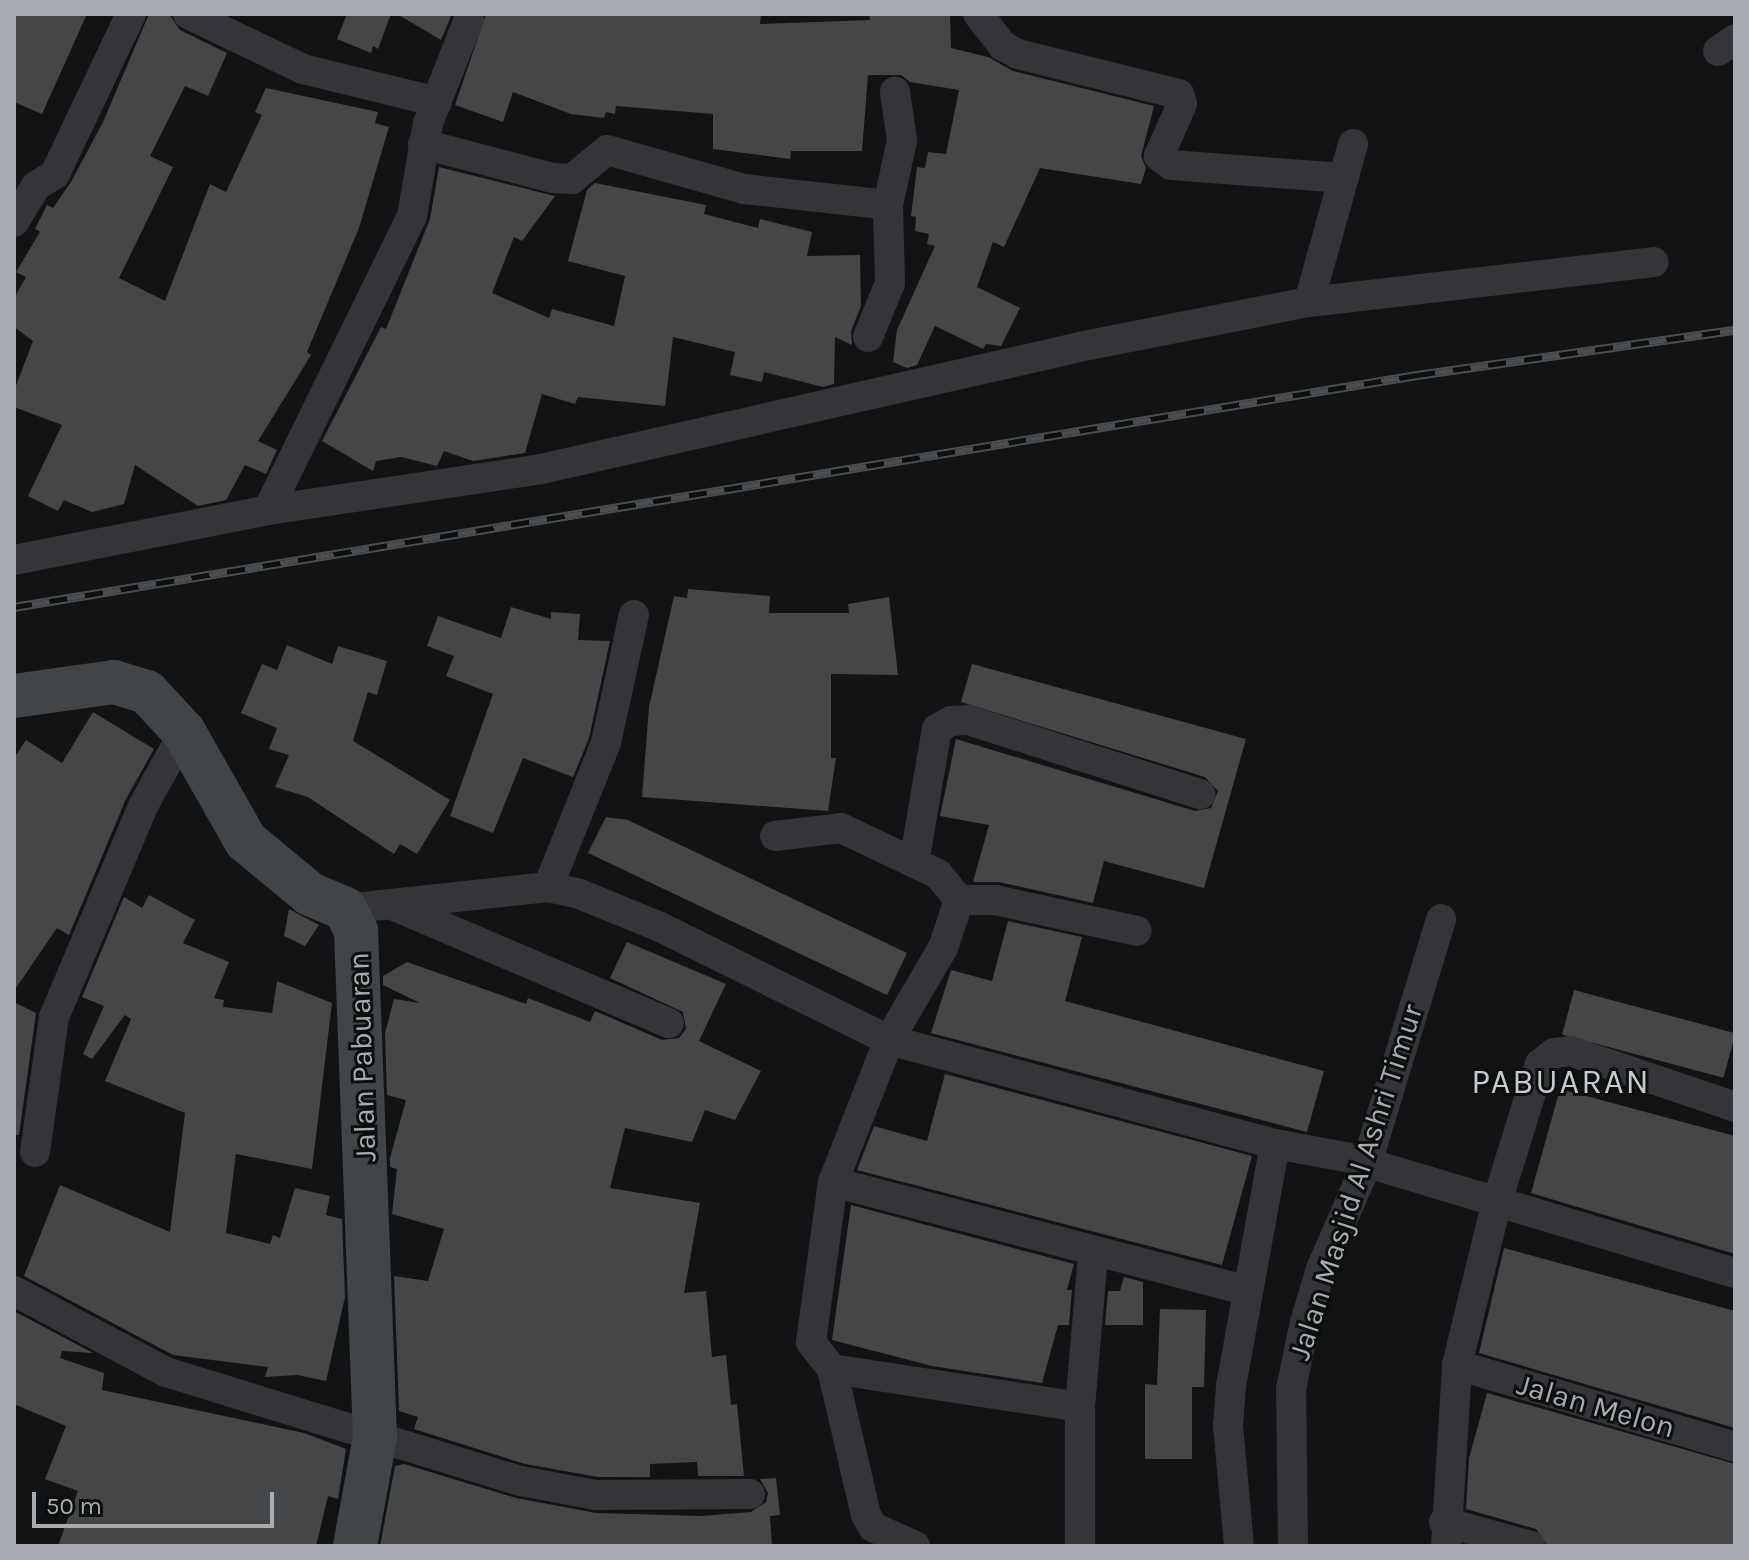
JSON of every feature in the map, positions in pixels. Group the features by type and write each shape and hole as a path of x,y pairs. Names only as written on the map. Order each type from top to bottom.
{"street":[{"path":"14,222 36,186 55,174 131,14"},
{"path":"188,14 303,69 437,102"},
{"path":"978,14 1003,46 1018,54 1179,94 1182,104 1159,156 1171,165 1344,178"},
{"path":"268,510 412,216 422,176 423,144 469,19"},
{"path":"868,337 890,283 888,205 902,140 895,92"},
{"path":"423,144 562,178 584,171 607,150 744,189 888,205"},
{"path":"1309,302 1353,144"},
{"path":"14,560 268,510 541,469 1089,345 1309,302 1654,262"},
{"path":"548,887 606,743 634,615"},
{"name":"Jalan Pabuaran","path":"14,696 114,682 147,692 184,732 246,841 310,894 345,909 356,931 375,1437 355,1546"},
{"path":"914,863 937,729 951,721 968,720 1200,794"},
{"path":"35,1152 54,1017 143,806 184,732"},
{"path":"775,836 841,828 938,874 959,900"},
{"path":"345,909 548,887 658,926 889,1040 1275,1144 1359,1160 1496,1205 1735,1273"},
{"path":"959,900 995,900 1137,931"},
{"path":"915,1546 873,1527 866,1515 832,1369 811,1342 833,1182 889,1040 943,948 959,900"},
{"path":"391,904 669,1023"},
{"name":"Jalan Masjid Al Ashri Timur","path":"1293,1546 1291,1389 1321,1269 1441,919"},
{"path":"1531,1546 1445,1534 1457,1365 1496,1205 1540,1064 1554,1053 1570,1051 1735,1107"},
{"path":"1239,1546 1228,1426 1245,1290 1275,1144"},
{"path":"833,1182 1093,1254 1245,1290"},
{"path":"1080,1546 1080,1407 1093,1254"},
{"path":"14,1291 166,1372 375,1437 567,1490 750,1494"},
{"name":"Jalan Melon","path":"1457,1365 1735,1447"},
{"path":"832,1369 1080,1407"}],"building":[{"path":"14,14 87,14 42,114 14,102"},
{"path":"149,14 169,14 180,30 227,53 208,96 185,86 150,156 173,167 119,278 165,301 210,184 226,192 262,115 255,112 266,88 378,112 375,123 389,127 359,228 307,352 311,355 258,441 277,450 266,474 245,465 226,500 198,506 135,465 124,504 92,512 64,500 58,511 28,496 62,425 14,407 14,391 33,341 14,327 14,298 26,277 16,272 40,232 35,229 47,205 53,208 71,182 103,122"},
{"path":"347,14 391,14 378,49 373,46 371,53 337,39"},
{"path":"397,14 452,14 441,40"},
{"path":"486,14 761,14 760,24 870,20 869,14 950,14 951,48 988,57 1013,71 1154,106 1141,156 1146,168 1141,184 1040,168 1004,247 993,242 977,287 1020,308 1001,346 986,344 983,349 935,326 917,365 907,368 893,362 897,330 935,246 927,244 929,234 915,231 916,217 911,216 917,167 925,168 928,152 946,154 959,90 910,82 901,75 868,75 862,151 791,151 790,159 713,149 713,114 616,106 615,114 606,112 604,118 571,114 513,92 503,122 455,105"},
{"path":"439,167 555,196 522,241 514,237 492,293 549,318 552,309 614,326 625,276 568,261 587,190 595,183 706,205 704,214 758,228 760,219 812,232 807,256 860,255 861,306 851,331 852,345 835,337 834,384 823,387 764,372 762,382 730,375 735,352 673,337 665,406 578,397 575,404 542,394 525,453 473,461 444,451 437,466 401,457 376,461 373,471 322,441 381,327 386,329 430,219"},
{"path":"688,589 770,596 769,613 849,613 848,604 889,597 898,675 831,674 831,758 836,758 828,811 642,797 649,707 674,596 687,598"},
{"path":"511,607 551,619 551,612 580,614 578,640 610,641 589,738 573,777 523,758 493,833 450,816 493,694 446,676 454,656 427,646 438,616 501,638"},
{"path":"287,645 332,664 338,646 387,661 377,695 368,692 353,741 450,800 417,854 400,844 394,854 308,797 275,787 289,755 269,749 277,728 241,713 262,664 277,670"},
{"path":"972,664 1246,739 1204,888 1104,861 1093,903 999,882 973,882 989,825 940,816 956,739 1195,811 1211,808 1218,791 1205,777 961,702"},
{"path":"93,712 154,749 126,799 69,935 57,928 14,991 14,758 26,740 62,763"},
{"path":"606,817 628,820 907,953 887,995 588,853"},
{"path":"149,895 195,920 183,943 229,962 214,998 224,1000 223,1007 272,1013 277,981 332,1003 312,1169 236,1154 226,1233 270,1244 273,1235 280,1238 295,1188 330,1196 326,1215 342,1219 345,1297 326,1381 297,1375 265,1377 268,1367 173,1355 24,1276 60,1185 170,1232 185,1113 105,1081 131,1019 125,1015 92,1059 83,1054 104,1006 82,997 124,897 142,908"},
{"path":"289,909 319,925 305,946 284,936"},
{"path":"1008,921 1082,937 1065,1001 1324,1071 1307,1132 931,1033 951,970 992,981"},
{"path":"627,942 726,984 699,1041 761,1071 735,1120 705,1110 692,1142 625,1128 610,1188 700,1203 684,1293 706,1291 712,1357 726,1355 731,1405 737,1404 744,1476 698,1476 697,1462 650,1464 650,1477 598,1477 525,1464 414,1429 418,1417 399,1411 394,1276 428,1281 444,1229 392,1214 397,1169 390,1167 390,1158 406,1100 387,1095 385,1033 394,999 420,1003 383,985 383,976 407,962 526,1004 528,998 590,1022 595,1011 662,1040 679,1038 686,1029 683,1012 610,978"},
{"path":"1574,990 1735,1033 1723,1078 1562,1034"},
{"path":"14,1002 36,1013 19,1135 14,1135"},
{"path":"945,1074 1252,1156 1222,1265 857,1170 874,1126 927,1141"},
{"path":"1560,1089 1735,1136 1735,1254 1531,1193"},
{"path":"851,1205 1074,1264 1067,1290 1072,1290 1069,1325 1058,1325 1042,1383 932,1366 832,1340"},
{"path":"1504,1248 1735,1311 1735,1428 1479,1353"},
{"path":"1124,1277 1143,1282 1143,1325 1105,1325 1108,1291 1120,1291"},
{"path":"1160,1309 1206,1310 1204,1387 1192,1387 1192,1459 1145,1459 1145,1384 1157,1385"},
{"path":"14,1311 93,1353 62,1351 60,1358 104,1373 102,1390 304,1433 346,1449 338,1499 328,1496 316,1546 58,1546 78,1491 45,1479 66,1426 14,1404"},
{"path":"1487,1393 1735,1464 1735,1546 1548,1546 1536,1529 1466,1509 1469,1458"},
{"path":"404,1464 516,1498 596,1513 701,1516 751,1512 766,1502 768,1493 760,1479 776,1478 780,1515 770,1516 772,1546 380,1546 395,1466"}],"railway":[{"path":"14,607 1417,375 1735,330"}],"district":[{"name":"PABUARAN","path":"1561,1083"}]}
